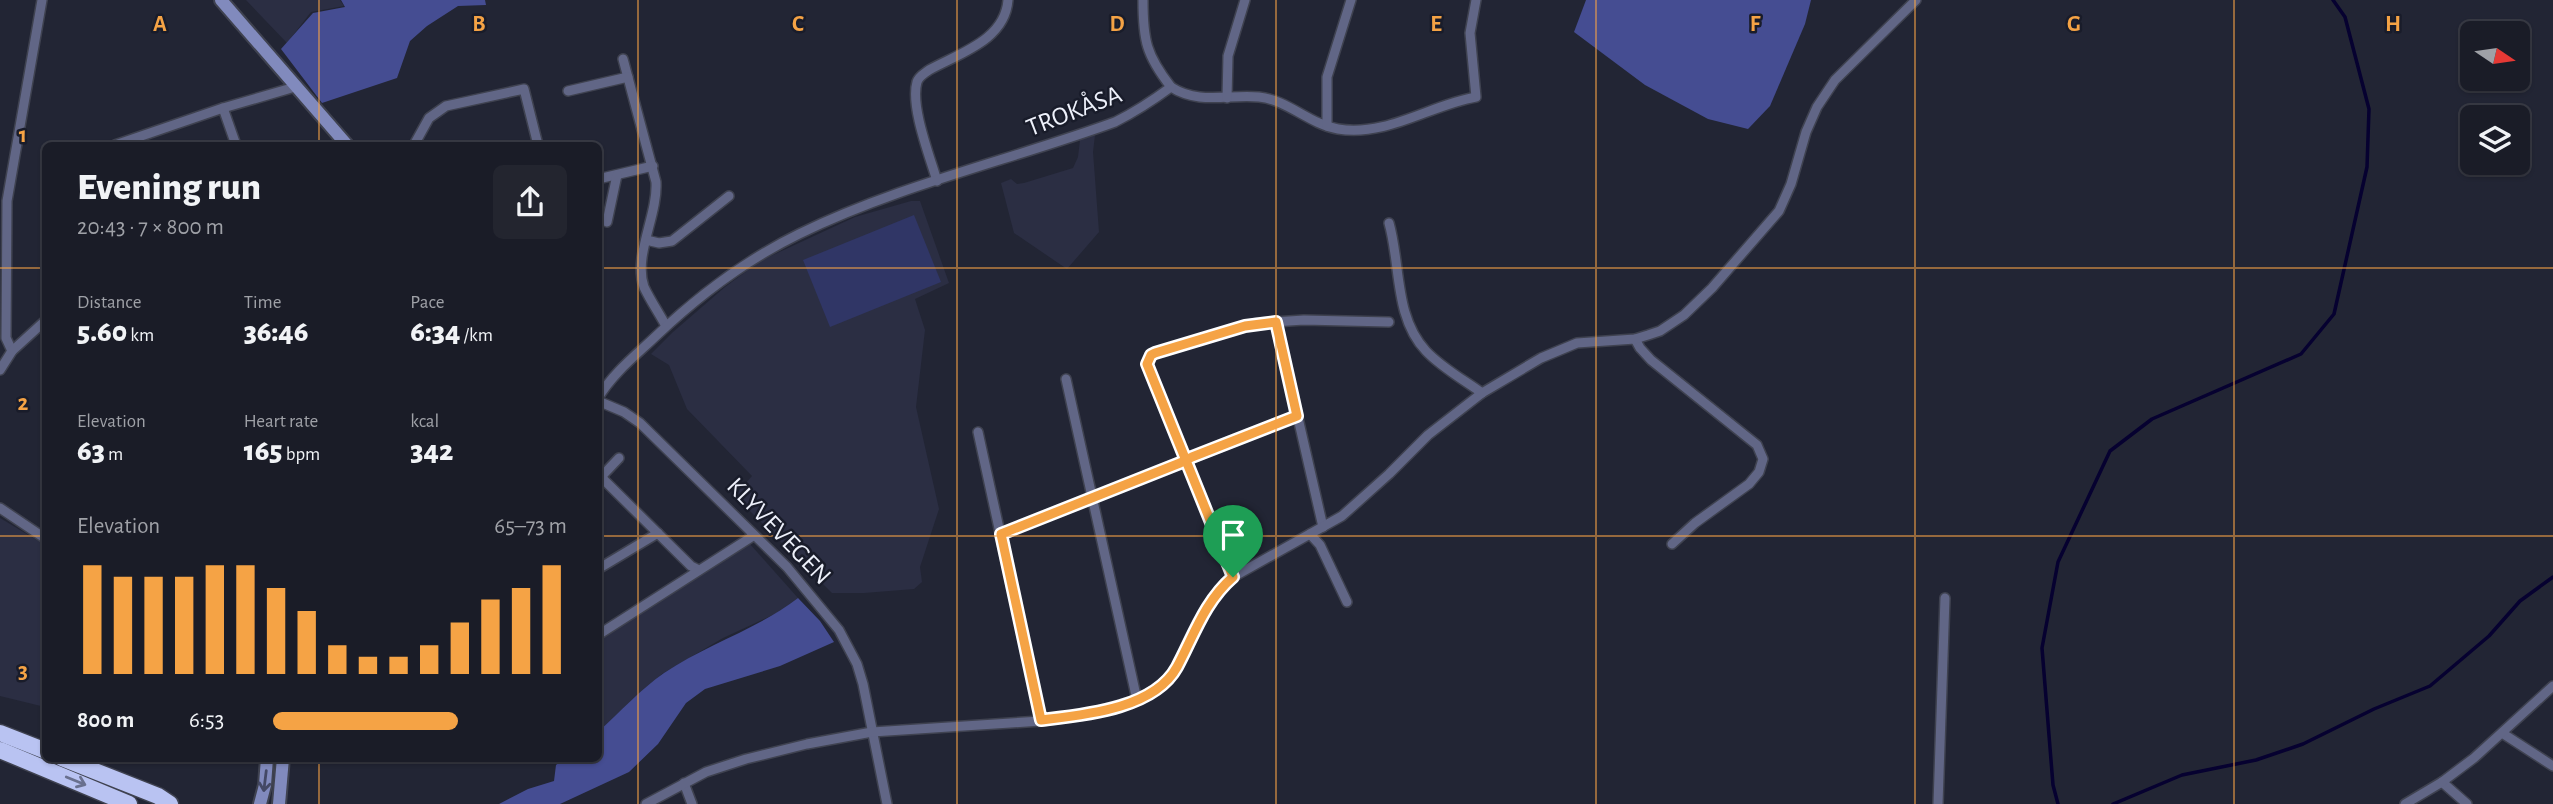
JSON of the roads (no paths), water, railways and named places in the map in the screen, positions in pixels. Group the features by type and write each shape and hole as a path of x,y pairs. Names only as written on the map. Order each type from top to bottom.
{"highway":[{"path":"0,733 42,749"},
{"path":"0,750 129,804"},
{"path":"72,762 158,796 170,804"}],"main road":[{"path":"221,0 344,142"},
{"path":"260,804 267,762"},
{"path":"279,804 283,762"}],"street":[{"path":"12,351 6,338 8,201 42,0"},
{"path":"937,181 918,111 916,84 920,76 929,70 991,36 1003,21 1008,0"},
{"path":"1143,0 1143,28 1147,51 1171,88 1195,97 1257,97 1275,100 1326,126 1352,130 1389,125 1450,103 1476,97 1470,33 1476,0"},
{"path":"1227,98 1228,56 1245,0"},
{"path":"1326,126 1326,77 1351,0"},
{"path":"646,804 706,772 746,759 872,732 1084,715 1137,700 1160,687 1175,670 1213,598 1233,577 1354,507 1428,435 1482,393 1560,349 1577,343 1635,338 1660,331 1684,314 1712,288 1783,205 1805,132 1835,80 1916,0"},
{"path":"623,59 657,189 641,269 644,285 666,326"},
{"path":"568,91 628,77"},
{"path":"124,142 295,87"},
{"name":"TROKÅSA","path":"602,392 607,382 666,326 722,281 757,257 800,234 937,181 1115,122 1171,88"},
{"path":"416,142 429,118 446,106 524,89 537,142"},
{"path":"223,108 235,142"},
{"path":"602,178 653,166"},
{"path":"607,222 617,175"},
{"path":"646,240 659,243 672,241 729,196"},
{"path":"1389,223 1402,302 1413,332 1428,353 1482,393"},
{"path":"1276,322 1323,527"},
{"path":"1233,577 1149,368 1149,359 1155,353 1245,326 1276,322 1389,322"},
{"path":"0,370 12,351 42,324"},
{"path":"1635,338 1651,360 1757,445 1762,452 1762,466 1749,484 1695,523 1672,544"},
{"path":"1066,379 1137,700"},
{"name":"KLYVEVEGEN","path":"602,402 640,423 804,586 842,636 857,664 863,684 887,804"},
{"path":"1001,534 1297,416"},
{"path":"978,432 1041,720"},
{"path":"602,476 619,457"},
{"path":"602,480 691,566 699,570"},
{"path":"0,508 42,536"},
{"path":"602,567 658,533"},
{"path":"1310,534 1320,545 1347,601"},
{"path":"602,632 753,536"},
{"path":"1938,804 1945,598"},
{"path":"2405,804 2442,782 2502,733 2553,686"},
{"path":"2502,733 2553,766"},
{"path":"2442,782 2467,804"},
{"path":"684,783 692,804"}],"waterway":[{"path":"2058,804 2053,785 2042,648 2058,562 2110,451 2152,419 2301,354 2334,314 2367,167 2369,109 2345,17 2333,0"},
{"path":"2113,804 2182,775 2256,760 2303,744 2374,709 2430,686 2489,636 2520,601 2553,577"}]}
